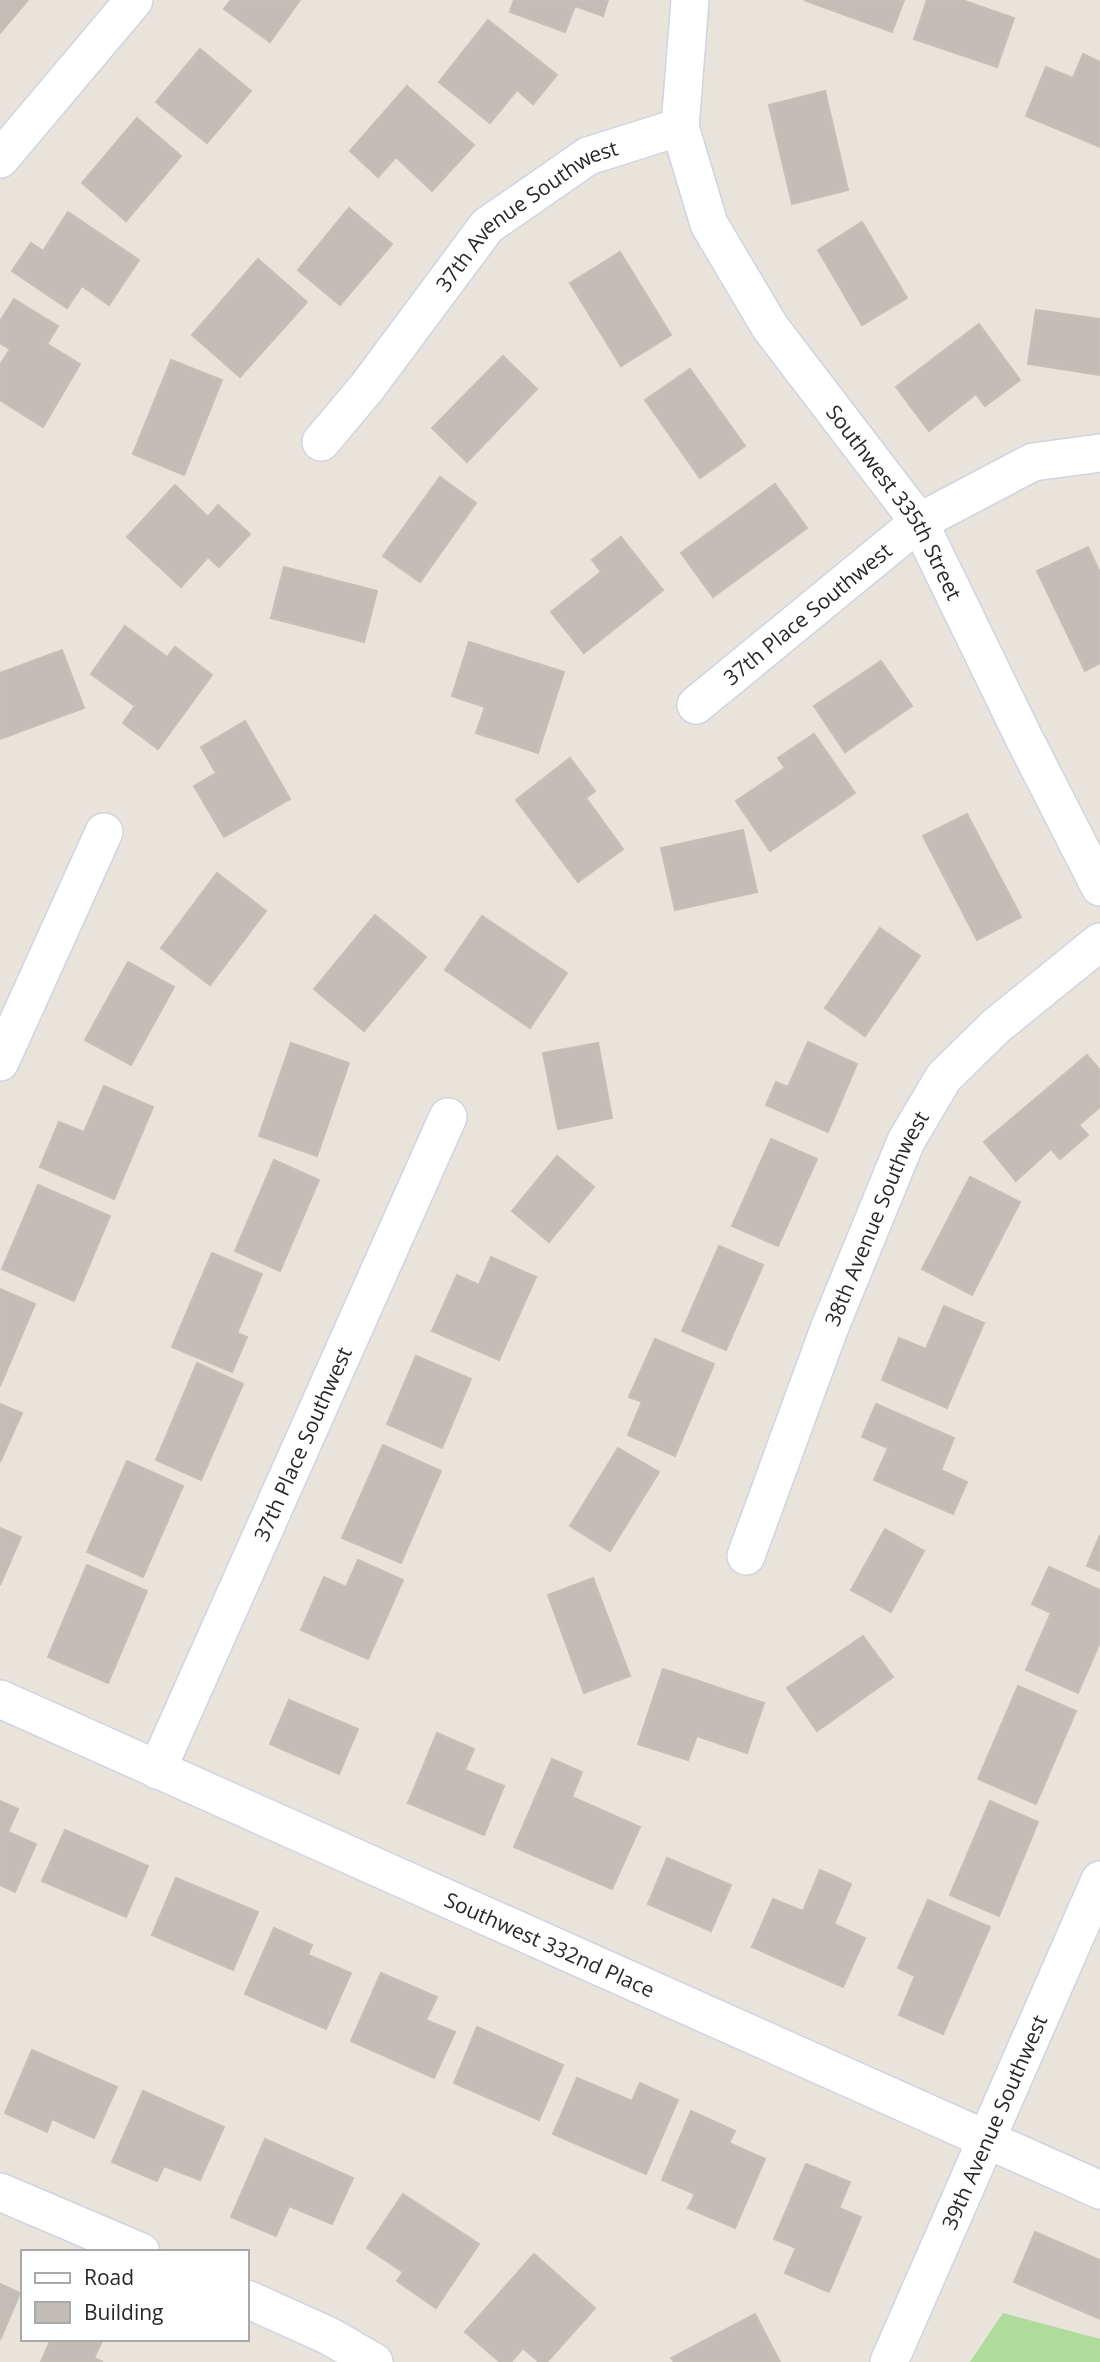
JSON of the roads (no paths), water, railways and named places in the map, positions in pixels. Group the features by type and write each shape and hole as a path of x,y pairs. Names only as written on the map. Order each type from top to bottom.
{"street":[{"path":"0,159 134,0"},
{"path":"680,127 690,0"},
{"name":"37th Avenue Southwest","path":"321,442 368,386 487,226 588,156 680,127"},
{"name":"Southwest 335th Street","path":"680,127 709,224 770,327 919,522 1100,887"},
{"name":"37th Place Southwest","path":"696,705 919,522 1033,463 1100,453"},
{"path":"0,1062 104,832"},
{"name":"38th Avenue Southwest","path":"746,1556 829,1329 906,1141 944,1077 996,1026 1100,942"},
{"name":"37th Place Southwest","path":"157,1770 448,1116"},
{"name":"Southwest 332nd Place","path":"0,1699 1100,2190"},
{"name":"39th Avenue Southwest","path":"889,2362 1100,1880"},
{"path":"0,2192 136,2250"},
{"path":"248,2299 329,2336 374,2362"}]}
